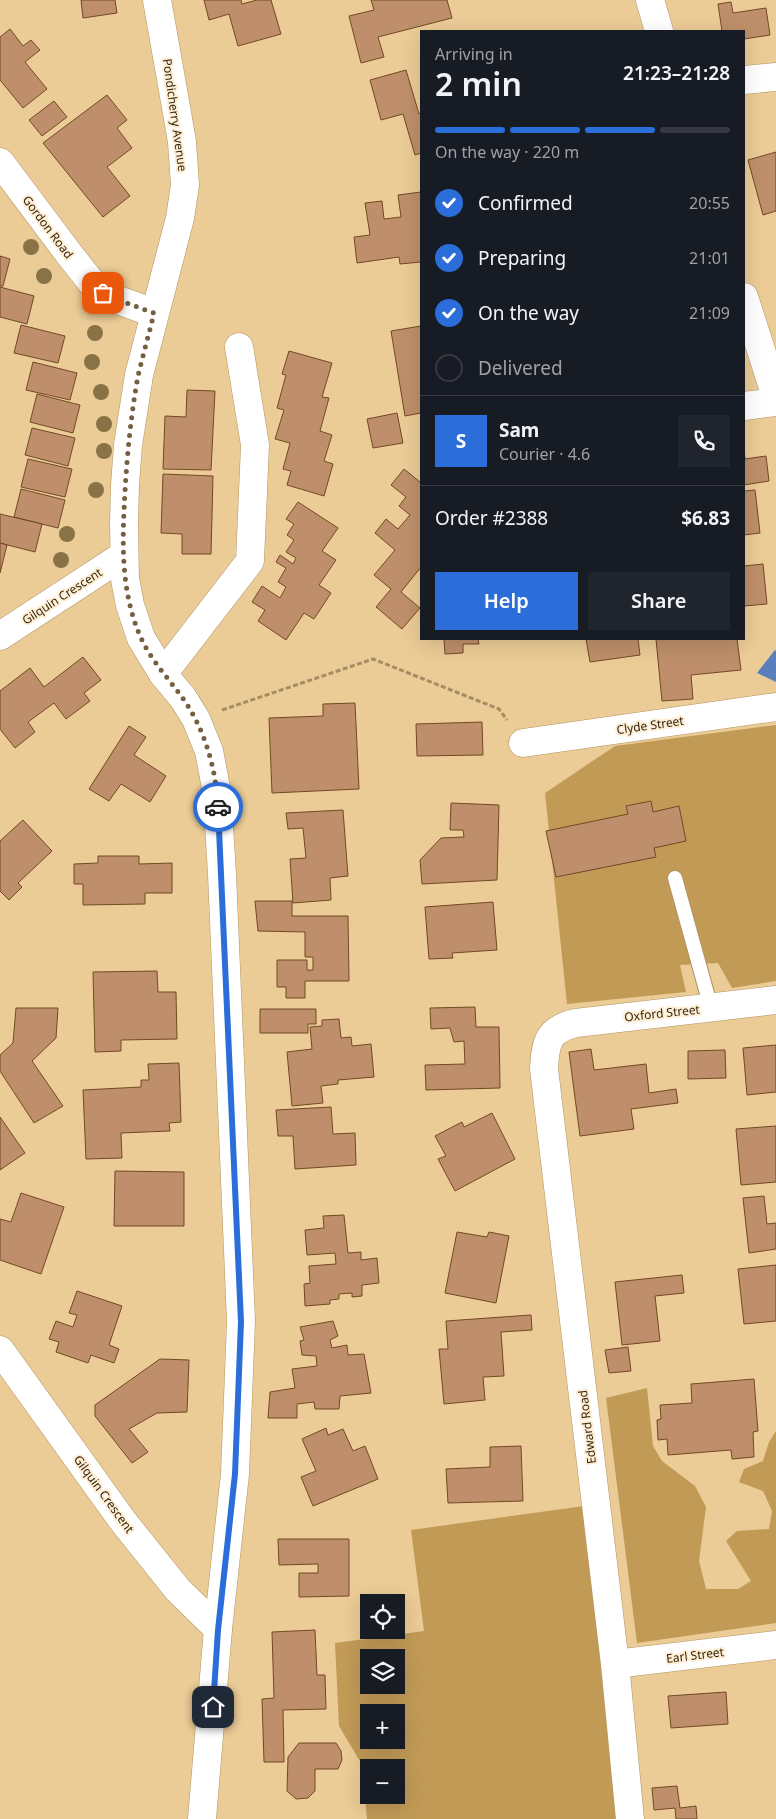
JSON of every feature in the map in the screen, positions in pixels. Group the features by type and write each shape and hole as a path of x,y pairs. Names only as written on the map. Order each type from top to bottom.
{"street":[{"name":"Pondicherry Avenue","path":"157,0 182,142 185,184 180,218 138,376 128,445 125,485 125,579 130,606 141,638 163,674 183,698 196,719 209,751 217,793 241,1322 235,1474 218,1630 202,1819"},
{"path":"650,0 660,30"},
{"path":"745,80 776,77"},
{"name":"Gordon Road","path":"0,162 96,288 118,300 154,313"},
{"path":"745,300 776,397"},
{"path":"163,674 250,561 255,445 239,347"},
{"path":"745,406 776,402"},
{"name":"Gilquin Crescent","path":"0,636 124,555"},
{"name":"Clyde Street","path":"523,743 776,707"},
{"name":"Oxford Street","path":"551,1036 561,1028 576,1023 776,1000"},
{"name":"Edward Road","path":"551,1036 545,1051 544,1068 615,1664 630,1819"},
{"name":"Gilquin Crescent","path":"0,1350 122,1520 178,1590 218,1630"},
{"name":"Earl Street","path":"615,1664 776,1645"}],"lane":[{"path":"675,878 711,1008"}],"path":[{"path":"196,719 373,659 499,709 523,743"}],"shaded area":[{"path":"776,725 776,981 732,988 718,963 680,965 686,992 567,1004 545,793 615,746"},
{"path":"647,1388 653,1446 662,1461 695,1486 706,1507 699,1561 706,1589 738,1589 751,1581 726,1541 737,1531 769,1529 772,1511 763,1491 739,1482 744,1469 763,1461 769,1442 776,1431 776,1623 637,1643 606,1398"},
{"path":"584,1506 618,1819 367,1819 365,1804 405,1804 405,1759 360,1759 360,1761 339,1726 335,1643 365,1639 405,1639 405,1634 424,1631 411,1530"}],"water":[{"path":"776,651 776,682 757,673"}],"building":[{"path":"81,0 115,0 117,13 83,18"},
{"path":"204,0 241,0 242,4 257,0 271,0 281,34 238,46 229,14 209,20"},
{"path":"371,0 447,0 452,18 378,37 384,57 361,63 349,16 374,10"},
{"path":"731,2 733,13 766,8 770,35 745,39 745,30 722,30 718,4"},
{"path":"10,29 23,46 31,40 40,50 25,62 47,89 23,108 0,80 0,37"},
{"path":"406,70 420,114 420,153 415,155 403,114 381,120 370,80"},
{"path":"107,95 127,120 117,128 132,148 107,167 130,196 103,217 43,143"},
{"path":"54,101 67,117 42,136 29,120"},
{"path":"776,152 776,211 763,215 748,160"},
{"path":"420,192 420,262 400,264 399,257 357,263 354,237 370,235 365,203 382,201 384,219 401,217 398,195"},
{"path":"0,256 10,259 3,286 0,286"},
{"path":"0,287 34,296 27,324 0,317"},
{"path":"21,325 65,336 58,363 14,353"},
{"path":"420,326 420,413 405,416 391,331"},
{"path":"289,351 332,363 322,397 329,398 320,431 332,435 324,461 333,464 324,496 287,485 291,471 283,469 290,443 275,439 284,410 277,408 286,375 282,374"},
{"path":"33,362 77,373 70,400 26,390"},
{"path":"187,390 215,391 211,470 163,469 165,416 186,417"},
{"path":"37,394 80,405 73,433 30,422"},
{"path":"397,413 403,443 373,448 367,419"},
{"path":"32,428 75,438 68,466 25,455"},
{"path":"766,456 769,481 745,485 745,459"},
{"path":"28,459 72,469 65,497 21,487"},
{"path":"404,469 420,482 420,568 401,592 420,608 402,629 376,607 391,589 374,575 395,550 375,533 386,519 398,529 410,515 399,506 406,497 391,485"},
{"path":"163,474 213,476 211,554 182,554 182,534 161,533"},
{"path":"21,489 65,500 58,528 14,517"},
{"path":"755,490 760,533 745,535 745,491"},
{"path":"298,502 338,528 322,551 336,560 319,585 331,593 314,619 304,613 286,640 258,621 265,610 252,602 262,586 280,598 286,587 278,582 286,568 276,562 280,555 293,564 296,558 286,552 294,540 287,535 294,524 286,519"},
{"path":"0,514 42,524 35,552 0,543"},
{"path":"0,543 7,545 0,573"},
{"path":"763,564 767,604 745,606 745,566"},
{"path":"444,640 478,640 479,644 463,644 463,653 445,654"},
{"path":"586,640 638,640 640,655 590,662"},
{"path":"656,640 737,640 741,670 691,675 693,699 662,701"},
{"path":"83,657 101,680 84,693 90,701 66,719 54,703 28,722 35,732 15,748 0,729 0,691 30,668 44,687"},
{"path":"355,703 359,789 272,793 269,718 323,716 323,704"},
{"path":"482,722 483,755 417,756 416,724"},
{"path":"129,726 146,737 134,755 166,776 150,802 121,784 109,801 89,789"},
{"path":"651,801 653,812 679,806 686,841 654,848 656,857 556,877 546,831 628,814 626,806"},
{"path":"451,803 499,805 497,880 422,884 420,860 441,838 464,837 463,830 450,830"},
{"path":"343,810 348,876 330,878 331,900 293,903 290,859 306,858 303,828 288,829 286,813"},
{"path":"23,820 52,851 18,883 22,887 9,900 0,891 0,841"},
{"path":"98,856 139,856 139,864 172,863 172,893 145,893 145,904 83,905 83,884 74,884 74,864 98,863"},
{"path":"255,901 292,901 292,916 348,916 349,981 305,981 305,998 286,998 286,987 277,987 277,960 307,960 307,970 313,970 313,957 305,957 305,932 258,931"},
{"path":"493,902 497,950 452,953 453,958 429,959 425,907"},
{"path":"157,971 158,992 176,992 177,1039 121,1040 121,1051 95,1052 93,972"},
{"path":"475,1007 476,1027 499,1027 500,1088 426,1090 425,1065 465,1064 464,1041 454,1042 450,1028 431,1029 430,1008"},
{"path":"16,1008 58,1008 56,1038 32,1061 63,1106 34,1123 0,1071 0,1055 13,1043"},
{"path":"260,1009 316,1009 316,1024 308,1024 308,1033 260,1033"},
{"path":"339,1019 341,1038 351,1037 352,1046 371,1044 374,1077 338,1080 338,1084 321,1086 323,1103 292,1106 287,1052 312,1049 310,1027 322,1026 322,1020"},
{"path":"776,1045 776,1092 747,1095 743,1048"},
{"path":"591,1049 594,1070 646,1064 649,1093 676,1089 678,1103 631,1109 634,1129 580,1136 569,1052"},
{"path":"725,1050 726,1078 688,1079 688,1051"},
{"path":"179,1063 181,1122 169,1123 170,1131 121,1133 122,1158 86,1159 83,1090 141,1087 141,1080 149,1080 148,1064"},
{"path":"331,1107 333,1134 355,1133 356,1165 295,1169 293,1136 278,1136 276,1110"},
{"path":"492,1113 515,1159 455,1191 438,1159 446,1156 435,1136 462,1122 464,1127"},
{"path":"0,1117 25,1153 0,1170"},
{"path":"776,1126 776,1182 741,1185 736,1129"},
{"path":"115,1171 184,1172 184,1226 114,1226"},
{"path":"21,1193 64,1207 41,1274 0,1260 0,1219 11,1222"},
{"path":"764,1196 767,1224 776,1223 776,1249 749,1253 743,1198"},
{"path":"344,1215 348,1253 361,1252 361,1260 377,1258 379,1283 362,1285 362,1296 352,1297 352,1293 339,1294 339,1299 330,1300 330,1304 305,1306 304,1284 310,1283 309,1266 336,1264 335,1253 307,1255 305,1230 324,1228 323,1216"},
{"path":"457,1232 487,1237 489,1232 509,1236 496,1303 445,1293"},
{"path":"776,1265 776,1321 744,1324 738,1269"},
{"path":"682,1275 684,1293 655,1296 660,1341 622,1345 615,1282"},
{"path":"77,1291 122,1306 109,1345 119,1349 114,1363 91,1355 88,1363 56,1352 59,1342 49,1339 56,1321 73,1327 77,1315 69,1313"},
{"path":"531,1315 532,1330 501,1332 504,1376 483,1377 485,1400 444,1404 439,1349 448,1349 446,1321"},
{"path":"333,1321 338,1336 330,1340 332,1348 347,1345 348,1355 364,1354 371,1393 340,1396 339,1409 315,1409 314,1402 297,1404 297,1418 268,1418 270,1392 295,1388 292,1369 317,1366 316,1356 302,1355 300,1341 304,1340 300,1327"},
{"path":"628,1347 631,1371 609,1373 605,1350"},
{"path":"160,1359 189,1360 187,1412 157,1413 129,1429 148,1452 132,1463 95,1416 95,1405"},
{"path":"754,1379 758,1431 753,1432 754,1457 732,1459 731,1450 668,1455 667,1439 658,1440 657,1420 661,1419 660,1405 692,1403 691,1384"},
{"path":"326,1428 328,1435 343,1429 353,1451 365,1446 378,1479 313,1506 301,1477 316,1471 302,1439"},
{"path":"521,1446 523,1501 448,1503 446,1469 490,1467 490,1447"},
{"path":"278,1539 349,1539 349,1596 299,1597 299,1573 318,1573 318,1564 279,1565"},
{"path":"315,1630 317,1675 325,1675 326,1709 283,1710 284,1762 264,1762 262,1699 274,1698 272,1632"},
{"path":"726,1692 728,1724 671,1728 668,1696"},
{"path":"299,1743 336,1743 341,1751 342,1760 338,1769 315,1769 315,1791 308,1798 296,1799 287,1791 288,1757"},
{"path":"677,1786 680,1808 696,1806 697,1819 676,1819 675,1808 654,1810 652,1788"}],"way so far":[{"path":"103,293 154,313 138,376 128,445 124,523 125,579 130,606 141,638 163,674 183,698 196,719 209,751 218,807"}],"route":[{"path":"213,1707 218,1630 235,1474 241,1322 218,807"}]}
